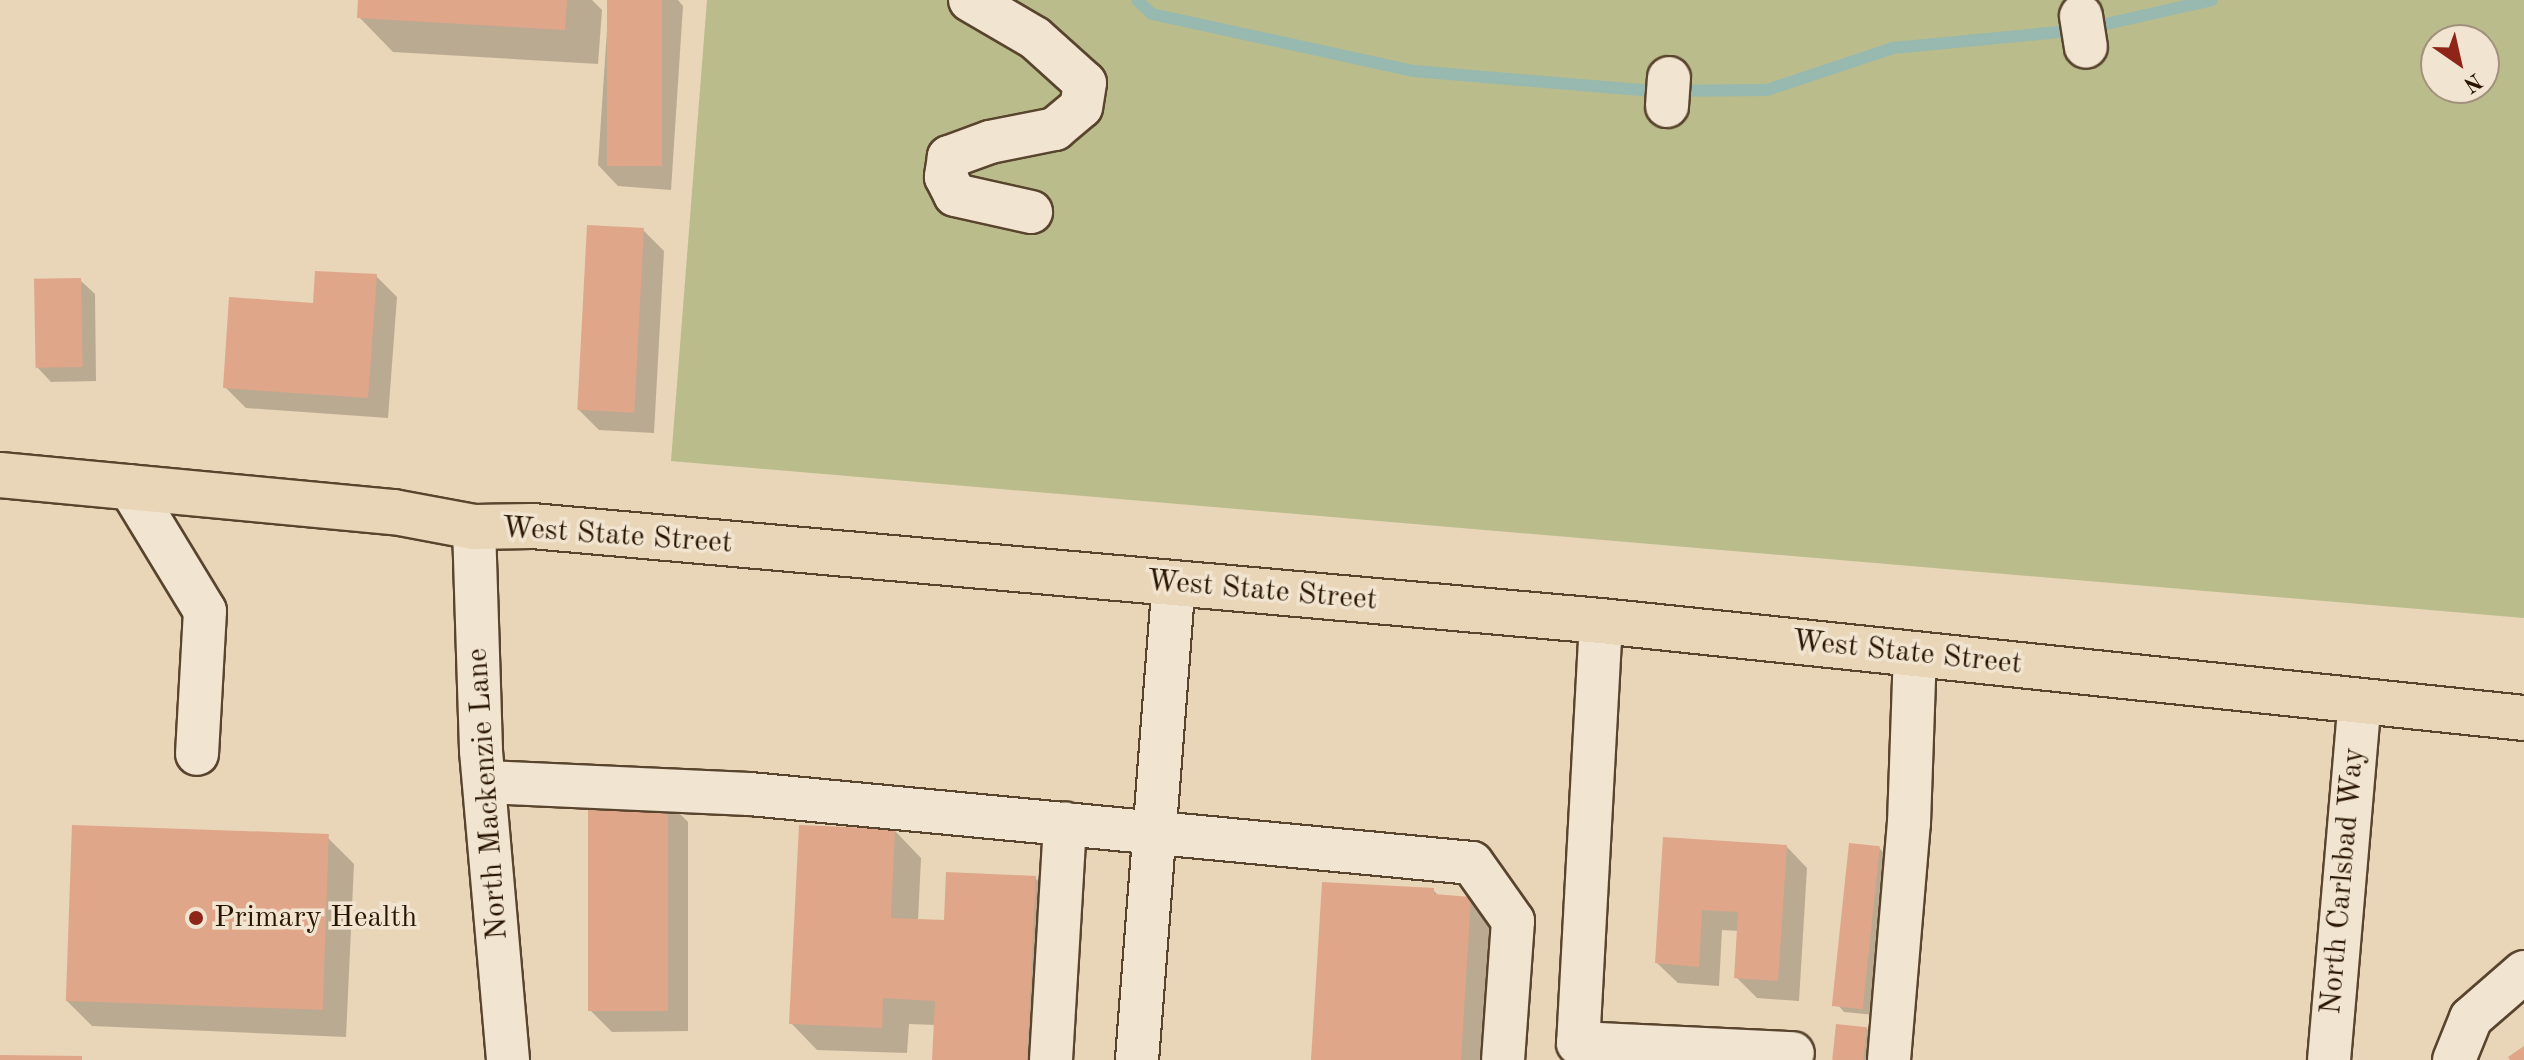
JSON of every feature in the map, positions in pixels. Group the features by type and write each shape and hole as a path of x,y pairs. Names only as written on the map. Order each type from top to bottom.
{"main road":[{"name":"West State Street","path":"0,475 394,512 474,527 532,526 1601,621 2524,718"}],"street":[{"path":"970,0 1035,38 1085,83 1081,107 1055,129 990,142 949,157 946,177 955,195 1031,212"},
{"path":"129,486 205,611 197,754"},
{"name":"North Mackenzie Lane","path":"474,527 485,782 508,1060"},
{"path":"1137,1060 1174,583"},
{"path":"1601,621 1578,1043 1793,1053"},
{"path":"1889,1060 1909,823 1915,654"},
{"name":"North Carlsbad Way","path":"2329,1060 2360,701"},
{"path":"485,782 733,793 1154,830 1472,863 1513,921 1503,1060"},
{"path":"1051,1060 1065,823"},
{"path":"2454,1060 2471,1018 2524,972"}],"green space":[{"path":"707,0 2524,0 2524,618 671,461"}],"building":[{"path":"358,0 567,0 565,30 357,18"},
{"path":"607,0 662,0 662,166 607,166"},
{"path":"587,225 644,228 634,413 577,410"},
{"path":"315,271 377,274 368,398 223,388 229,297 313,303"},
{"path":"81,278 83,367 36,368 34,279"},
{"path":"588,799 668,799 668,1011 588,1011"},
{"name":"Primary Health","path":"72,825 329,834 323,1010 66,1001"},
{"path":"799,825 895,829 891,918 944,920 946,872 1036,876 1027,1060 932,1060 935,1001 883,998 882,1028 789,1024"},
{"path":"1663,837 1787,845 1778,981 1734,978 1738,912 1702,910 1699,967 1655,963"},
{"path":"1849,843 1880,846 1863,1009 1832,1006"},
{"path":"1322,882 1434,888 1434,894 1471,897 1461,1060 1311,1060"},
{"path":"1836,1024 1867,1027 1863,1060 1832,1060"},
{"path":"2524,1046 2524,1060 2510,1060 2508,1057"},
{"path":"0,1055 82,1056 82,1060 0,1060"}],"waterway":[{"path":"1137,0 1152,14 1414,71 1650,91 1767,90 1893,48 2080,30 2212,0"}],"place":[{"name":"Primary Health","path":"196,918"}]}
